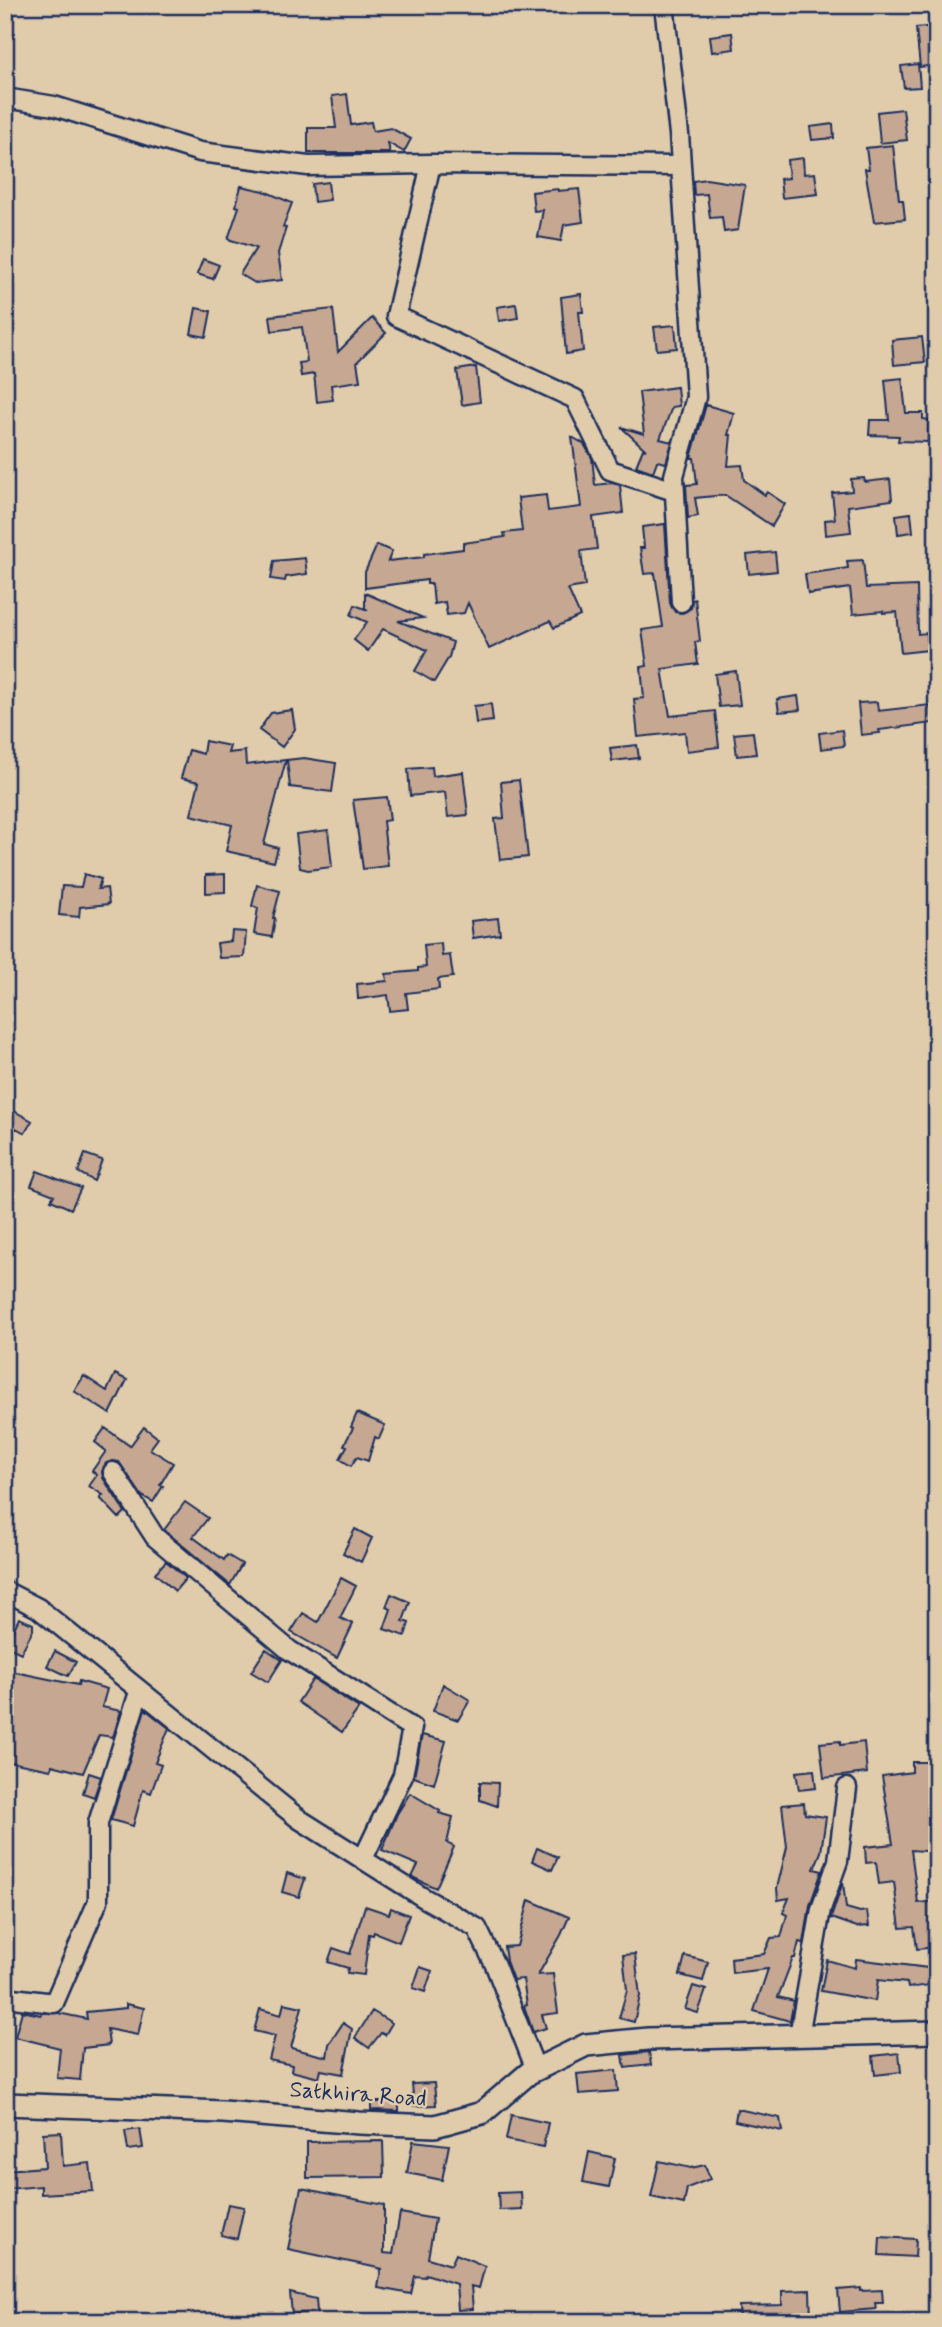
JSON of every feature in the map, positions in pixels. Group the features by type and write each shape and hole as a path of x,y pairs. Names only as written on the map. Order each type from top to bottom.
{"main road":[{"name":"Satkhira Road","path":"5,2104 223,2112 435,2126 482,2113 529,2073 586,2045 648,2039 937,2032"}],"street":[{"path":"664,5 679,134 696,397 674,475 681,602"},
{"path":"5,98 54,106 200,152 308,166 431,163 681,166"},
{"path":"431,163 396,316 575,399 610,470 674,491"},
{"path":"113,1472 155,1537 289,1650 412,1728 403,1775 363,1859"},
{"path":"5,1591 38,1608 299,1819 477,1928 495,1965 536,2070"},
{"path":"5,1997 54,2003 98,1901 97,1823 139,1692"},
{"path":"799,2036 821,1909 838,1861 848,1788"}],"building":[{"path":"935,26 937,65 920,67 916,28"},
{"path":"732,33 734,49 712,52 710,36"},
{"path":"918,64 920,87 904,88 901,66"},
{"path":"347,94 351,125 371,122 373,131 391,128 411,139 404,152 388,143 390,153 308,153 308,128 336,128 332,96"},
{"path":"903,109 907,140 880,143 877,112"},
{"path":"833,124 834,138 812,140 810,127"},
{"path":"893,145 899,200 903,200 905,219 874,222 865,169 869,169 866,148"},
{"path":"803,158 804,174 815,173 818,194 782,198 780,179 789,178 787,160"},
{"path":"706,179 745,185 738,230 724,232 722,217 710,218 707,194 694,195 693,181"},
{"path":"328,182 330,200 314,202 312,184"},
{"path":"241,186 264,191 292,203 283,227 286,228 278,253 282,280 255,283 240,274 256,248 228,239 239,207 236,206"},
{"path":"579,189 583,222 564,225 561,241 538,237 543,210 534,211 532,192"},
{"path":"203,259 219,265 213,279 197,274"},
{"path":"581,294 583,312 579,312 583,351 566,354 561,297"},
{"path":"516,304 518,318 499,321 497,307"},
{"path":"196,308 211,311 206,337 191,334"},
{"path":"333,309 338,352 372,318 386,333 357,362 360,381 331,385 333,400 317,402 314,374 301,376 299,363 307,362 302,327 272,331 270,316"},
{"path":"675,325 677,348 657,350 654,327"},
{"path":"922,337 925,362 894,365 892,340"},
{"path":"476,367 480,402 462,405 457,370"},
{"path":"902,378 906,413 923,413 923,419 929,420 928,442 898,441 899,436 869,435 870,420 889,420 885,380"},
{"path":"677,387 679,406 672,407 660,439 672,442 666,463 657,461 653,472 636,466 643,449 646,450 621,427 644,434 639,392"},
{"path":"706,405 734,413 728,435 731,435 728,466 742,465 744,480 765,495 767,492 785,504 772,526 725,495 695,498 698,516 688,518 686,485 697,484 694,458 691,458"},
{"path":"572,437 584,444 592,458 595,485 620,485 623,513 593,517 597,549 581,551 585,586 568,589 580,616 554,628 550,621 489,649 468,603 464,613 447,615 445,602 434,604 432,584 427,584 427,580 365,588 365,572 377,545 392,551 388,561 424,557 424,554 463,549 463,543 505,537 504,533 522,531 518,498 546,495 548,511 581,507"},
{"path":"864,478 865,482 890,479 892,500 848,506 851,532 826,535 825,520 835,519 832,493 852,491 851,479"},
{"path":"911,513 913,532 898,534 896,515"},
{"path":"665,524 670,603 675,612 682,613 691,608 692,600 695,599 700,641 695,642 698,664 662,669 670,716 715,711 719,747 687,751 685,732 638,737 634,699 644,698 641,667 647,666 642,630 663,627 655,573 644,574 640,548 644,548 642,527"},
{"path":"775,552 777,571 749,574 747,555"},
{"path":"305,558 307,574 286,577 285,581 271,579 274,561"},
{"path":"863,560 866,588 917,586 918,634 927,633 928,650 901,653 897,612 853,614 850,588 808,594 805,574 848,568 847,561"},
{"path":"365,593 423,618 398,621 453,642 449,657 434,682 415,671 427,650 383,629 368,651 354,640 367,622 351,615 355,605 368,610 365,608"},
{"path":"736,671 740,705 719,707 715,674"},
{"path":"798,696 800,710 779,712 777,699"},
{"path":"877,702 878,711 930,705 933,723 861,735 858,703"},
{"path":"491,704 493,721 476,723 474,706"},
{"path":"292,710 295,729 282,747 259,730 271,713"},
{"path":"842,730 844,746 821,749 819,733"},
{"path":"753,732 756,754 737,756 734,734"},
{"path":"205,741 230,746 228,753 245,751 246,765 286,760 264,844 278,848 274,862 226,851 232,825 191,815 199,782 181,778 189,750 203,754"},
{"path":"637,745 639,758 612,761 610,748"},
{"path":"304,758 336,763 332,792 290,787 287,760"},
{"path":"432,767 433,776 463,772 468,815 448,817 445,792 410,796 408,769"},
{"path":"519,780 528,857 500,860 495,819 504,818 501,782"},
{"path":"387,797 390,820 383,821 388,866 363,869 353,800"},
{"path":"328,830 332,867 308,870 300,868 296,834"},
{"path":"84,874 101,879 98,889 107,888 109,904 80,907 79,917 59,915 62,886 81,887"},
{"path":"225,874 225,892 206,893 206,875"},
{"path":"257,885 280,891 273,918 272,937 254,934 258,908 252,906"},
{"path":"498,918 500,934 473,938 471,921"},
{"path":"232,931 246,932 244,957 219,958 217,943 231,941"},
{"path":"441,943 442,956 450,955 453,977 438,979 439,989 406,993 408,1009 390,1011 388,995 358,999 357,984 387,981 386,974 418,971 418,968 426,967 424,945"},
{"path":"5,1106 32,1121 25,1133 16,1128 5,1147"},
{"path":"85,1154 102,1160 94,1181 78,1172"},
{"path":"37,1171 81,1188 71,1209 51,1200 54,1195 31,1186"},
{"path":"115,1374 127,1380 110,1414 74,1391 84,1376 107,1391"},
{"path":"357,1413 385,1425 379,1439 375,1437 368,1461 357,1457 351,1466 340,1459"},
{"path":"144,1427 158,1438 150,1449 173,1463 153,1502 142,1496 119,1462 106,1463 102,1472 103,1478 125,1512 119,1518 100,1498 103,1495 89,1486 97,1475 92,1471 106,1451 95,1442 105,1428 130,1446"},
{"path":"185,1502 208,1518 193,1537 224,1560 227,1555 242,1564 230,1585 164,1530"},
{"path":"355,1529 372,1538 361,1562 343,1553"},
{"path":"166,1561 186,1578 175,1591 155,1573"},
{"path":"341,1578 356,1586 340,1618 353,1624 337,1658 291,1632 303,1613 318,1622"},
{"path":"391,1594 410,1602 403,1621 409,1623 405,1636 384,1629 391,1609 386,1607"},
{"path":"19,1618 33,1624 33,1630 21,1653 6,1646"},
{"path":"266,1649 282,1660 268,1682 251,1672"},
{"path":"55,1651 76,1662 68,1676 47,1666"},
{"path":"5,1670 78,1685 79,1681 107,1689 102,1707 121,1711 113,1737 99,1735 83,1773 52,1765 51,1770 5,1761"},
{"path":"313,1679 359,1708 342,1732 298,1702"},
{"path":"443,1684 470,1700 458,1720 433,1711"},
{"path":"145,1709 169,1728 155,1763 161,1765 151,1793 143,1790 133,1826 111,1820"},
{"path":"422,1735 446,1741 434,1784 414,1777"},
{"path":"840,1741 840,1745 864,1742 867,1773 824,1778 820,1743"},
{"path":"912,1762 937,1762 930,1823 937,1823 937,1852 911,1850 918,1903 937,1901 937,1915 934,1916 937,1947 917,1949 914,1927 900,1928 894,1882 879,1884 876,1862 866,1863 865,1847 893,1844 882,1776 912,1772"},
{"path":"814,1770 816,1788 799,1790 796,1772"},
{"path":"89,1773 101,1777 94,1797 83,1793"},
{"path":"480,1782 498,1783 497,1806 480,1800"},
{"path":"410,1793 440,1811 439,1813 453,1817 447,1843 454,1847 436,1888 412,1877 418,1865 382,1850 397,1814"},
{"path":"804,1803 805,1814 826,1817 821,1852 814,1869 822,1871 810,1905 804,1943 799,1942 778,1997 794,2001 790,2021 754,2011 768,1969 732,1973 731,1958 764,1954 771,1938 781,1937 787,1915 783,1913 789,1898 778,1900 777,1888 787,1847 782,1805"},
{"path":"537,1848 558,1857 552,1870 532,1861"},
{"path":"287,1873 305,1879 299,1897 282,1892"},
{"path":"843,1882 846,1908 867,1911 869,1926 857,1927 831,1918"},
{"path":"529,1900 569,1917 538,1975 553,1974 558,2013 542,2015 546,2028 533,2032 524,2006 527,2005 523,1979 513,1980 504,1947 517,1946"},
{"path":"365,1906 389,1914 391,1908 409,1915 399,1942 374,1932 373,1935 369,1934 364,1975 347,1973 348,1968 328,1962 333,1948 350,1954"},
{"path":"635,1954 640,1996 634,2022 619,2018 627,1990 623,1955"},
{"path":"685,1956 708,1962 703,1981 680,1975"},
{"path":"856,1959 928,1968 930,1985 908,1988 907,1983 878,1980 875,2001 821,1991 827,1960 855,1968"},
{"path":"420,1967 432,1971 425,1992 413,1988"},
{"path":"693,1986 706,1990 698,2013 685,2009"},
{"path":"284,2003 302,2007 291,2048 327,2057 329,2044 343,2023 352,2029 343,2074 321,2070 319,2078 291,2071 292,2065 269,2060 275,2036 254,2031 260,2009 281,2015"},
{"path":"126,2004 144,2008 138,2035 107,2029 109,2045 83,2048 80,2080 57,2078 60,2048 15,2037 22,2011 41,2015 58,2013 87,2019 86,2012 126,2008"},
{"path":"372,2011 392,2023 385,2035 381,2033 369,2048 355,2038"},
{"path":"649,2052 651,2065 625,2068 623,2055"},
{"path":"899,2053 901,2072 875,2075 873,2056"},
{"path":"616,2070 618,2091 579,2094 577,2074"},
{"path":"434,2083 436,2105 414,2106 412,2084"},
{"path":"371,2102 399,2102 399,2111 371,2110"},
{"path":"737,2109 780,2118 782,2131 735,2121"},
{"path":"511,2115 548,2123 543,2147 506,2140"},
{"path":"140,2129 143,2148 128,2150 125,2131"},
{"path":"61,2132 63,2166 90,2163 93,2191 41,2194 41,2186 7,2189 5,2170 45,2167 43,2133"},
{"path":"383,2141 384,2177 307,2178 307,2142"},
{"path":"413,2141 449,2145 442,2180 407,2173"},
{"path":"589,2152 615,2158 609,2187 583,2182"},
{"path":"659,2161 691,2168 705,2165 710,2179 687,2188 684,2204 651,2197"},
{"path":"301,2188 384,2205 384,2253 393,2254 400,2213 435,2219 428,2258 451,2265 456,2254 485,2266 479,2288 471,2286 473,2309 458,2310 456,2284 426,2274 425,2277 415,2276 411,2294 378,2288 383,2269 288,2249"},
{"path":"521,2192 522,2209 499,2210 498,2193"},
{"path":"228,2204 244,2207 237,2239 221,2235"},
{"path":"880,2237 916,2239 915,2257 879,2255"},
{"path":"861,2288 861,2291 882,2290 883,2303 875,2303 876,2309 840,2312 838,2290"},
{"path":"810,2290 811,2321 740,2322 739,2306 782,2305 782,2291"},
{"path":"290,2293 316,2299 317,2312 292,2314"}]}
